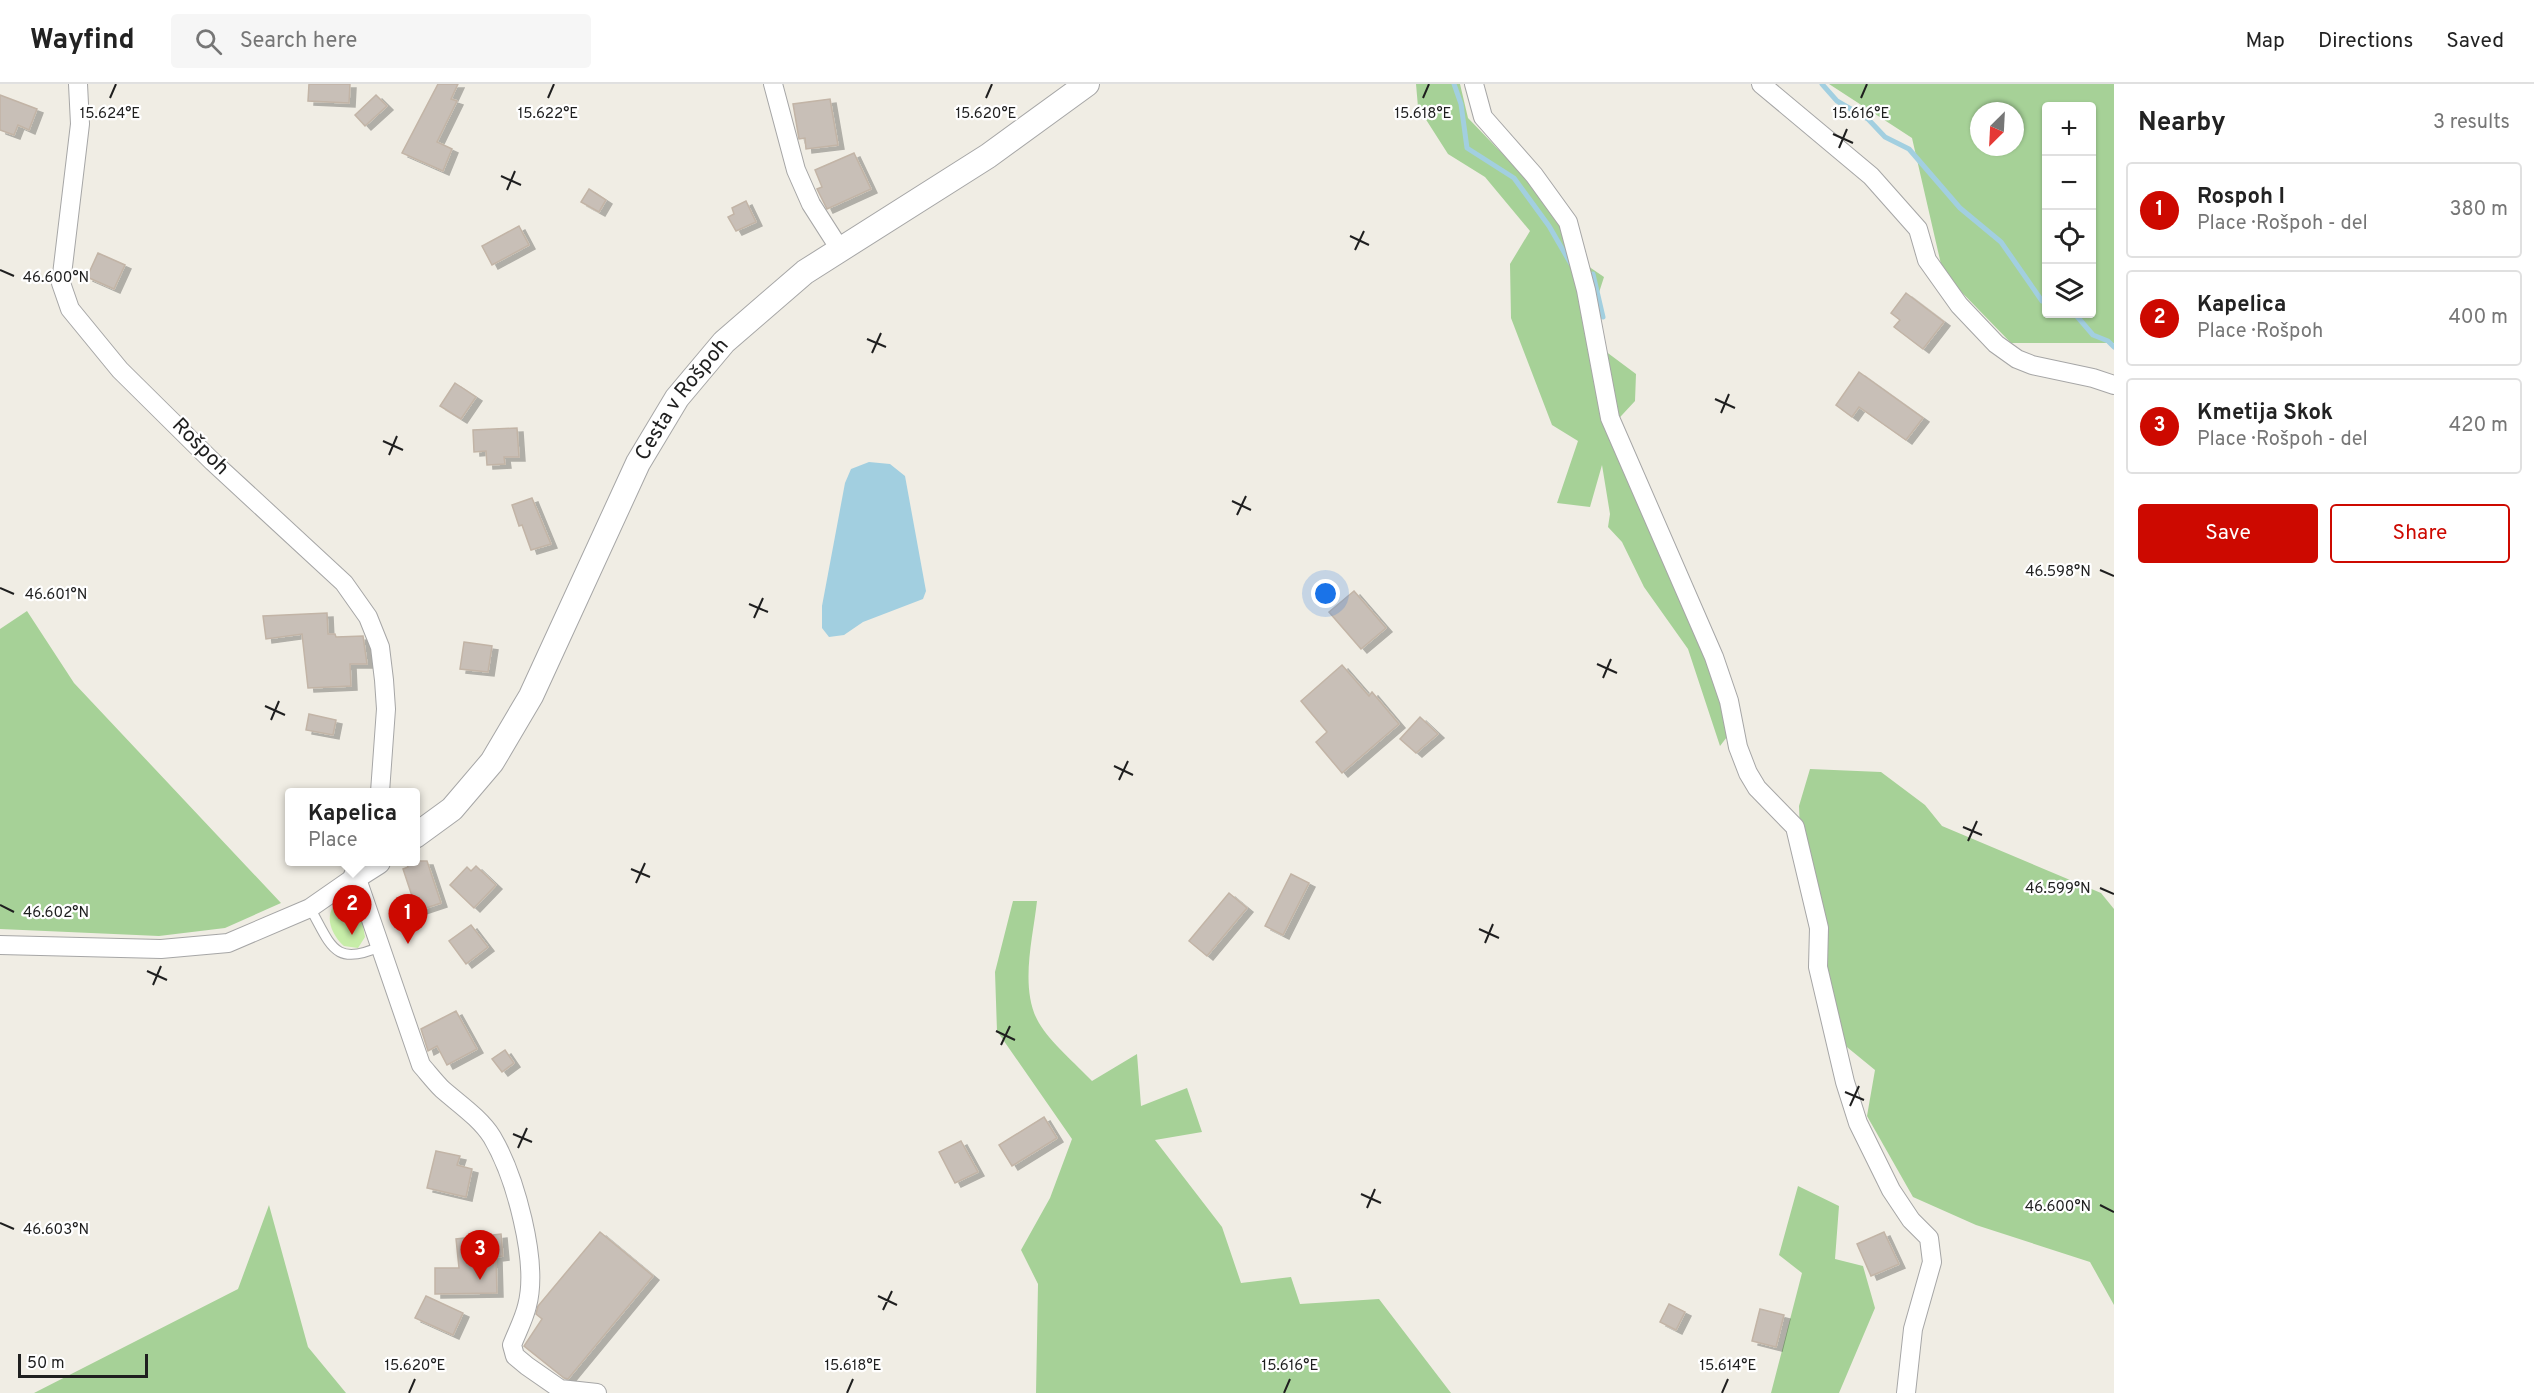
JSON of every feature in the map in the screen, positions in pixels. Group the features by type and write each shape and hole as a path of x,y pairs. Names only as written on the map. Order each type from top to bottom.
{"street":[{"name":"Rošpoh","path":"78,84 80,124 61,283 70,309 120,370 213,462 344,583 368,617 380,647 384,680 386,710 380,788"},
{"path":"773,84 788,144 802,186 841,251"},
{"name":"Cesta v Rošpoh","path":"420,832 452,809 492,762 531,696 638,463 677,398 724,342 805,272 988,156 1087,84"},
{"path":"1474,84 1483,117 1534,175 1568,222 1586,290 1610,418 1714,657 1729,701 1738,747 1748,773 1757,788 1795,827 1819,928 1818,967 1845,1083 1858,1123 1891,1190 1911,1220 1929,1238 1932,1262 1913,1329 1906,1393"},
{"path":"1761,84 1871,176 1918,229 1927,260 1959,305 1996,344 2017,359 2032,365 2093,378 2114,386"},
{"path":"0,945 161,949 228,943 310,908 361,869 381,946 421,1065 440,1088 470,1112 491,1136 506,1167 523,1223 531,1262 527,1305 512,1345 515,1356 560,1389 597,1393"}],"lane":[{"path":"310,908 326,939 339,952 361,956 381,946"}],"green space":[{"path":"1416,84 1460,84 1468,118 1521,173 1565,232 1569,253 1604,277 1585,336 1636,374 1635,401 1610,428 1696,627 1730,733 1720,746 1688,649 1644,587 1622,542 1608,527 1610,514 1602,465 1590,507 1557,503 1578,441 1552,425 1511,318 1510,264 1530,231 1485,177 1448,154 1418,107"},
{"path":"1829,84 2114,84 2114,343 2011,343 1943,273 1912,138"},
{"path":"27,611 74,683 281,903 225,928 159,936 0,929 0,629"},
{"path":"1810,769 1881,772 1925,805 1942,826 2101,893 2114,909 2114,1305 2090,1262 1976,1225 1913,1197 1867,1116 1875,1070 1842,1043 1802,887 1799,806"},
{"path":"1013,901 1037,901 1029,963 1030,995 1039,1023 1056,1045 1092,1081 1137,1054 1141,1106 1187,1088 1202,1132 1155,1140 1222,1227 1241,1283 1291,1277 1300,1304 1379,1299 1451,1393 1036,1393 1038,1284 1021,1250 1050,1198 1072,1139 997,1031 995,972"},
{"path":"338,902 348,903 361,915 365,937 358,948 344,946 330,925 330,913"},
{"path":"1798,1186 1839,1206 1835,1259 1863,1266 1875,1308 1839,1393 1771,1393 1802,1273 1779,1255"},
{"path":"269,1205 308,1347 346,1393 34,1393 238,1289"}],"water":[{"path":"869,462 890,464 905,476 926,591 923,599 863,622 844,635 829,637 822,628 822,606 845,483 851,469"}],"building":[{"path":"309,84 350,84 349,103 308,101"},
{"path":"438,84 458,84 451,99 457,101 437,142 452,149 443,171 402,153"},
{"path":"0,95 37,109 29,130 18,125 14,135 0,130"},
{"path":"376,95 387,106 365,126 355,115"},
{"path":"830,99 838,145 806,149 805,138 799,139 793,104"},
{"path":"854,153 871,189 827,209 817,189 822,187 815,170"},
{"path":"589,189 606,200 599,212 581,202"},
{"path":"746,201 756,222 736,231 728,217 734,214 732,208"},
{"path":"519,226 529,245 492,265 482,246"},
{"path":"98,253 125,265 114,289 87,277"},
{"path":"1906,293 1944,322 1923,349 1894,327 1900,320 1891,313"},
{"path":"1859,372 1923,418 1906,440 1859,407 1852,417 1836,405"},
{"path":"455,383 476,397 461,419 440,406"},
{"path":"517,428 519,457 504,457 505,464 487,465 486,451 474,452 473,430"},
{"path":"532,498 551,544 531,550 512,505"},
{"path":"1354,591 1386,628 1361,649 1329,612"},
{"path":"327,613 328,634 335,634 336,637 363,636 367,664 350,664 351,686 308,688 302,634 266,639 263,616"},
{"path":"464,642 492,646 488,672 460,669"},
{"path":"1342,665 1369,696 1372,692 1399,724 1342,773 1316,742 1327,732 1301,701"},
{"path":"309,714 336,720 333,735 306,730"},
{"path":"1420,717 1438,734 1416,753 1400,739"},
{"path":"420,861 427,861 441,903 417,911 403,869 420,866"},
{"path":"476,866 496,885 474,908 450,885 467,867 471,871"},
{"path":"1291,874 1309,883 1283,935 1265,926"},
{"path":"1229,893 1247,908 1207,956 1189,941"},
{"path":"471,925 488,947 466,964 449,941"},
{"path":"456,1011 477,1049 447,1065 437,1046 428,1051 421,1029"},
{"path":"505,1050 514,1063 502,1072 492,1059"},
{"path":"1044,1117 1057,1138 1012,1166 999,1145"},
{"path":"961,1141 978,1172 955,1183 939,1152"},
{"path":"436,1151 460,1156 457,1165 472,1169 466,1197 427,1188"},
{"path":"600,1232 653,1276 568,1379 524,1346 542,1319 536,1314 538,1306"},
{"path":"1884,1232 1899,1264 1871,1276 1857,1244"},
{"path":"501,1234 503,1256 496,1257 497,1293 435,1294 435,1268 459,1268 456,1239"},
{"path":"426,1296 463,1313 453,1335 415,1318"},
{"path":"1669,1304 1685,1312 1676,1330 1660,1322"},
{"path":"1760,1309 1784,1315 1776,1347 1752,1341"}],"waterway":[{"path":"1454,84 1461,104 1467,148 1514,178 1549,226 1571,264"},
{"path":"1822,84 1837,101 1868,119 1885,137 1909,149 1960,208 2001,242 2042,301"},
{"path":"1593,274 1603,317"},
{"path":"2078,318 2093,335 2108,341 2114,347"}],"place":[{"name":"Kapelica","path":"352,935"},
{"name":"Rospoh I","path":"408,944"},
{"name":"Kmetija Skok","path":"480,1280"}]}
